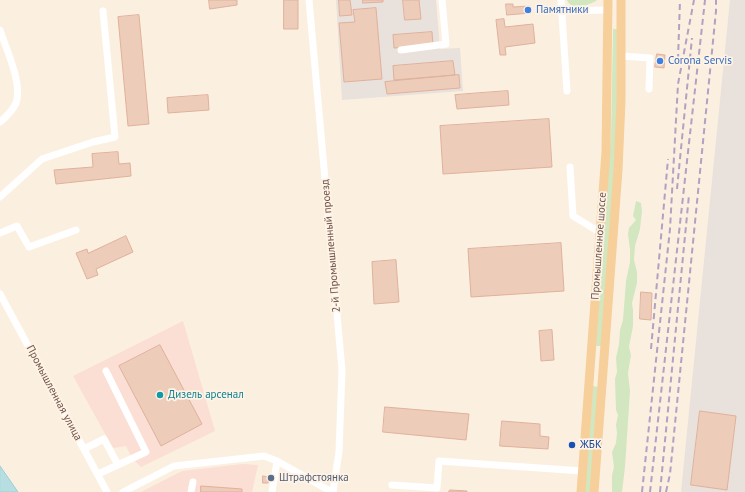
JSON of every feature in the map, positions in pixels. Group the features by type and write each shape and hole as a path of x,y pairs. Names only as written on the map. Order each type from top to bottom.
{"main road":[{"name":"Промышленное шоссе","path":"581,492 606,152 608,103 608,0"},
{"name":"Промышленное шоссе","path":"594,492 618,170 621,101 621,0"},
{"path":"608,10 621,10"},
{"path":"590,371 603,372"}],"street":[{"name":"2-й Промышленный проезд","path":"309,0 342,370 339,452 332,492"},
{"path":"401,50 446,44 442,0"},
{"path":"561,0 567,91"},
{"path":"562,11 608,10"},
{"path":"0,197 42,159 93,142 115,137 103,11"},
{"path":"0,122 8,115 16,103 18,88 1,33"},
{"path":"621,56 650,58 649,89"},
{"path":"570,167 572,216 600,233"},
{"path":"0,233 17,226 29,248 76,230"},
{"name":"Промышленная улица","path":"0,294 108,492"},
{"path":"98,474 146,452 106,371"},
{"path":"84,449 104,439 118,464"},
{"path":"123,492 174,466 264,456 277,461 332,492"},
{"path":"272,492 277,461"},
{"path":"392,485 438,488 439,461 582,470"},
{"path":"191,492 192,482"}],"shaded area":[{"path":"336,0 436,0 440,49 460,48 463,91 342,100"},
{"path":"730,0 745,0 745,492 681,492"},
{"name":"Дизель арсенал","path":"183,321 215,431 141,467 132,458 126,446 113,448 73,376"},
{"path":"243,464 258,465 252,492 141,492 182,471"}],"green space":[{"path":"567,0 597,0 581,6 574,6 570,5"},
{"path":"613,29 618,29 618,98 615,158 601,346 596,346 611,137"},
{"path":"636,201 641,203 642,211 640,229 635,246 634,260 637,272 637,283 632,303 633,326 629,347 631,355 628,373 630,391 625,467 622,492 612,492 612,475 614,467 612,452 616,443 616,425 618,415 616,410 616,358 623,320 626,281 630,262 628,234 629,228 636,220 633,216"},
{"path":"593,386 598,387 590,492 585,492"}],"water":[{"path":"0,466 18,492 0,492"}],"building":[{"path":"209,0 237,0 237,5 210,9"},
{"path":"284,0 298,0 298,29 284,29"},
{"path":"339,0 350,0 352,15 340,16"},
{"path":"363,0 383,0 383,2 363,3"},
{"path":"403,0 419,0 421,19 405,20"},
{"path":"506,4 513,4 513,7 530,6 531,13 507,15"},
{"path":"376,8 382,79 344,82 339,23 355,22 353,10"},
{"path":"139,15 149,124 128,126 118,17"},
{"path":"504,19 505,27 533,24 535,43 505,47 506,55 500,55 496,20"},
{"path":"432,32 433,45 394,48 393,35"},
{"name":"Corona Servis","path":"657,54 665,55 664,68 655,67"},
{"path":"453,61 455,75 394,80 393,66"},
{"path":"459,75 460,88 387,94 385,82"},
{"path":"508,91 509,105 457,109 455,95"},
{"path":"208,95 209,110 168,113 167,98"},
{"path":"549,119 552,167 443,174 440,126"},
{"path":"118,152 119,164 130,163 131,176 56,184 54,170 93,167 92,154"},
{"path":"126,236 133,252 96,269 98,275 87,279 76,253 87,249 88,253"},
{"path":"561,243 564,291 471,297 468,249"},
{"path":"396,260 399,302 374,304 372,262"},
{"path":"641,292 652,293 651,320 640,319"},
{"path":"552,330 554,360 541,361 539,331"},
{"name":"Дизель арсенал","path":"160,345 202,424 161,446 119,366"},
{"path":"385,407 469,414 466,440 383,432"},
{"path":"700,411 736,416 727,490 691,485"},
{"path":"502,421 540,424 540,436 549,437 548,449 500,446"},
{"path":"263,476 269,477 268,483 263,483"},
{"path":"201,486 242,489 242,492 201,492"},
{"path":"450,490 467,491 467,492 449,492"}],"railway":[{"path":"678,60 680,0"},
{"path":"642,492 670,229 678,84 694,0"},
{"path":"650,492 705,0"},
{"path":"666,492 670,474 716,0"},
{"path":"677,189 692,38"},
{"path":"651,349 668,159"},
{"path":"660,492 689,195"}],"place":[{"name":"Памятники","path":"528,10"},
{"name":"Corona Servis","path":"660,61"},
{"name":"Дизель арсенал","path":"160,395"},
{"name":"ЖБК","path":"572,445"},
{"name":"Штрафстоянка","path":"271,478"}]}
